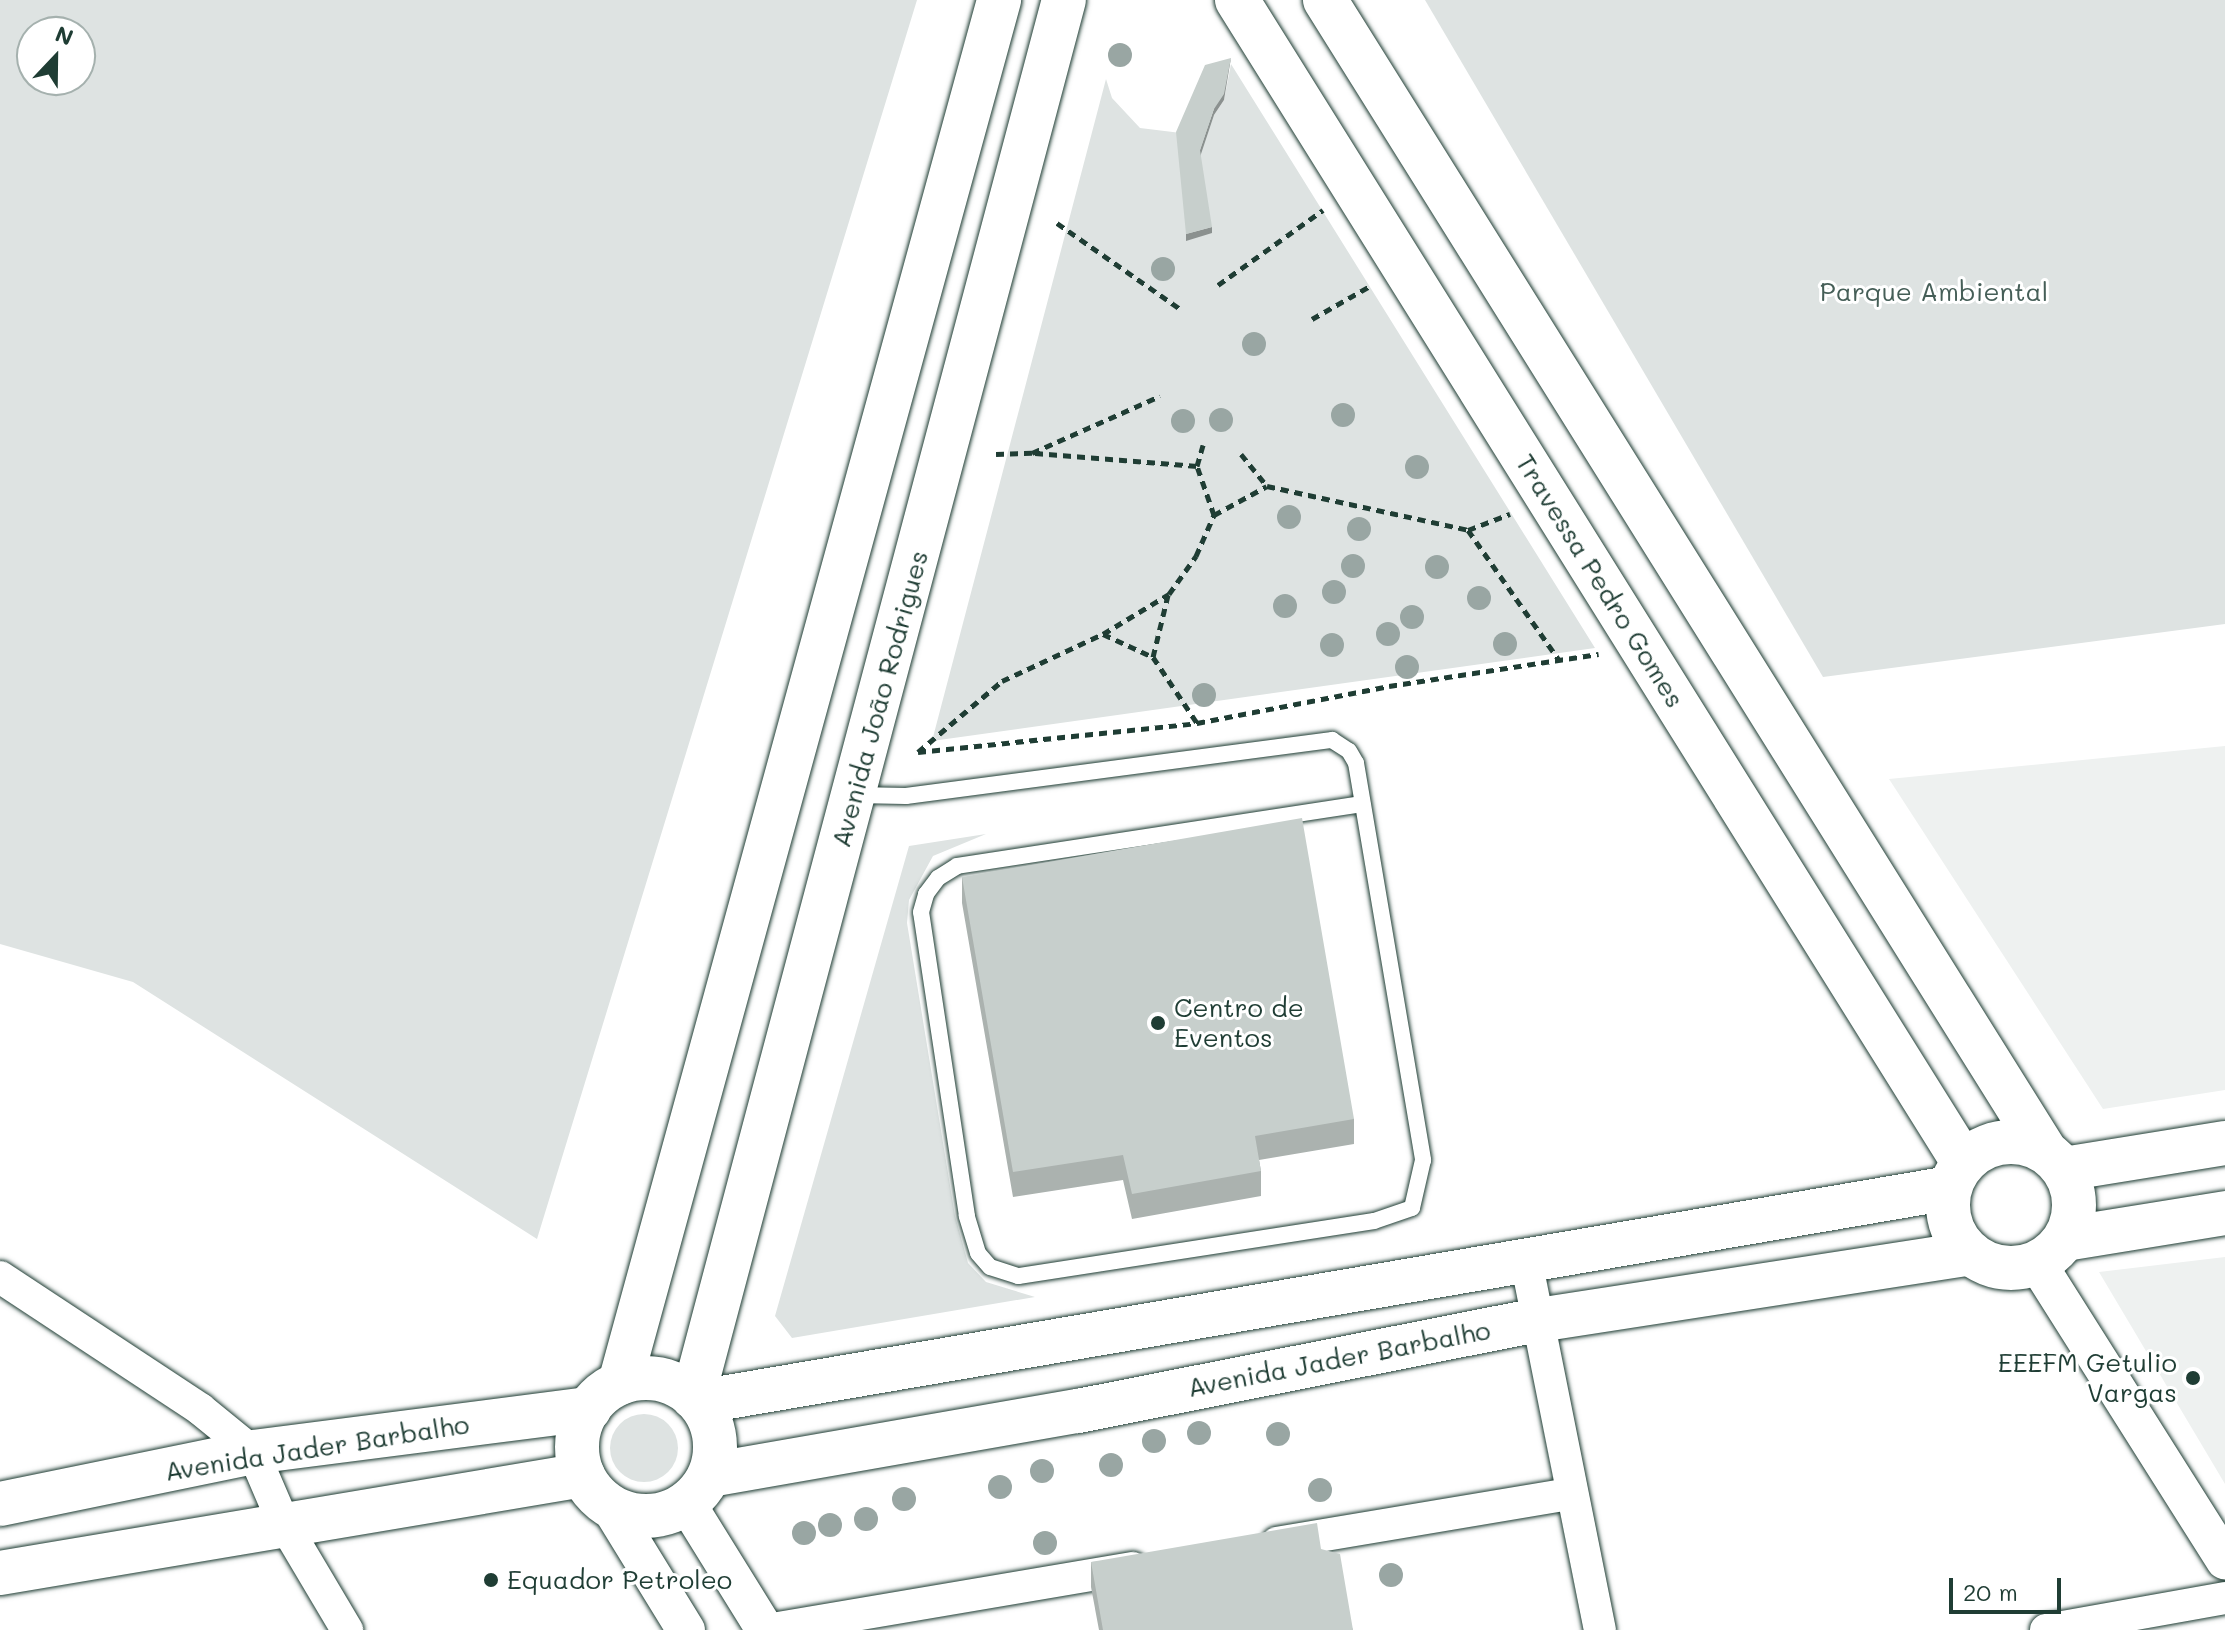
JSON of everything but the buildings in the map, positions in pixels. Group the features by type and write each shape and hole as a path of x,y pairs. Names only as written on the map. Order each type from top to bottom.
{"main road":[{"path":"596,1490 577,1441 605,1396 999,0"},
{"name":"Avenida João Rodrigues","path":"696,1399 1064,0"},
{"name":"Travessa Pedro Gomes","path":"1237,0 1956,1175"},
{"path":"1325,0 2054,1160 2075,1204 2051,1251"},
{"path":"696,1399 1526,1260 1956,1175 1993,1143 2020,1142 2054,1160 2225,1143"},
{"path":"1956,1175 1950,1224 1970,1253 2002,1268 2051,1251 2225,1213"},
{"name":"Avenida Jader Barbalho","path":"698,1490 1539,1320 1970,1253"},
{"path":"0,1573 283,1522 596,1490 648,1516 698,1490 715,1437 696,1399 658,1379 605,1396"},
{"name":"Avenida Jader Barbalho","path":"0,1504 253,1452 605,1396"}],"street":[{"path":"2051,1251 2225,1560"},
{"path":"1526,1260 1570,1494 1600,1630"},
{"path":"0,1277 200,1409 253,1452 283,1522 347,1630"},
{"path":"596,1490 686,1630"},
{"path":"698,1490 766,1630 1168,1562"},
{"path":"1245,1549 1570,1494"},
{"path":"2046,1630 2225,1598"}],"lane":[{"path":"855,795 906,796 1332,740 1349,751 1356,763 1423,1160 1412,1208 1374,1221 1018,1276 990,1267 978,1253 967,1216 921,912 938,878 957,866 983,861 1362,804"}],"path":[{"path":"1218,285 1327,207"},
{"path":"1057,223 1179,308"},
{"path":"1312,319 1375,284"},
{"path":"1032,453 1160,396"},
{"path":"1203,445 1197,466 1214,515"},
{"path":"996,454 1032,453 1197,466"},
{"path":"1241,454 1267,486 1468,530 1519,511"},
{"path":"1153,657 1169,594 1196,556 1214,515 1267,486"},
{"path":"1468,530 1559,660"},
{"path":"1169,594 1103,634 1002,681 946,723 918,752 1197,723 1608,653"},
{"path":"1103,634 1153,657 1197,723"}],"shaded area":[{"path":"2225,746 2225,1090 2103,1109 1889,779"},
{"name":"EEEFM Getulio Vargas","path":"2225,1257 2225,1484 2099,1272"}],"green space":[{"path":"0,0 917,0 537,1239 133,982 0,944"},
{"name":"Parque Ambiental","path":"1425,0 2225,0 2225,624 1823,677"},
{"path":"1231,64 1595,648 932,741 1106,79 1112,98 1140,128 1181,133 1214,115 1224,100"},
{"path":"986,834 933,856 909,900 907,923 955,1216 968,1263 986,1282 1035,1297 792,1338 775,1316 909,846"},
{"path":"644,1414 668,1424 678,1448 668,1472 644,1482 620,1472 610,1448 620,1424"}],"place":[{"name":"Centro de Eventos","path":"1158,1023"},
{"name":"EEEFM Getulio Vargas","path":"2193,1378"},
{"name":"Equador Petroleo","path":"491,1580"}]}
